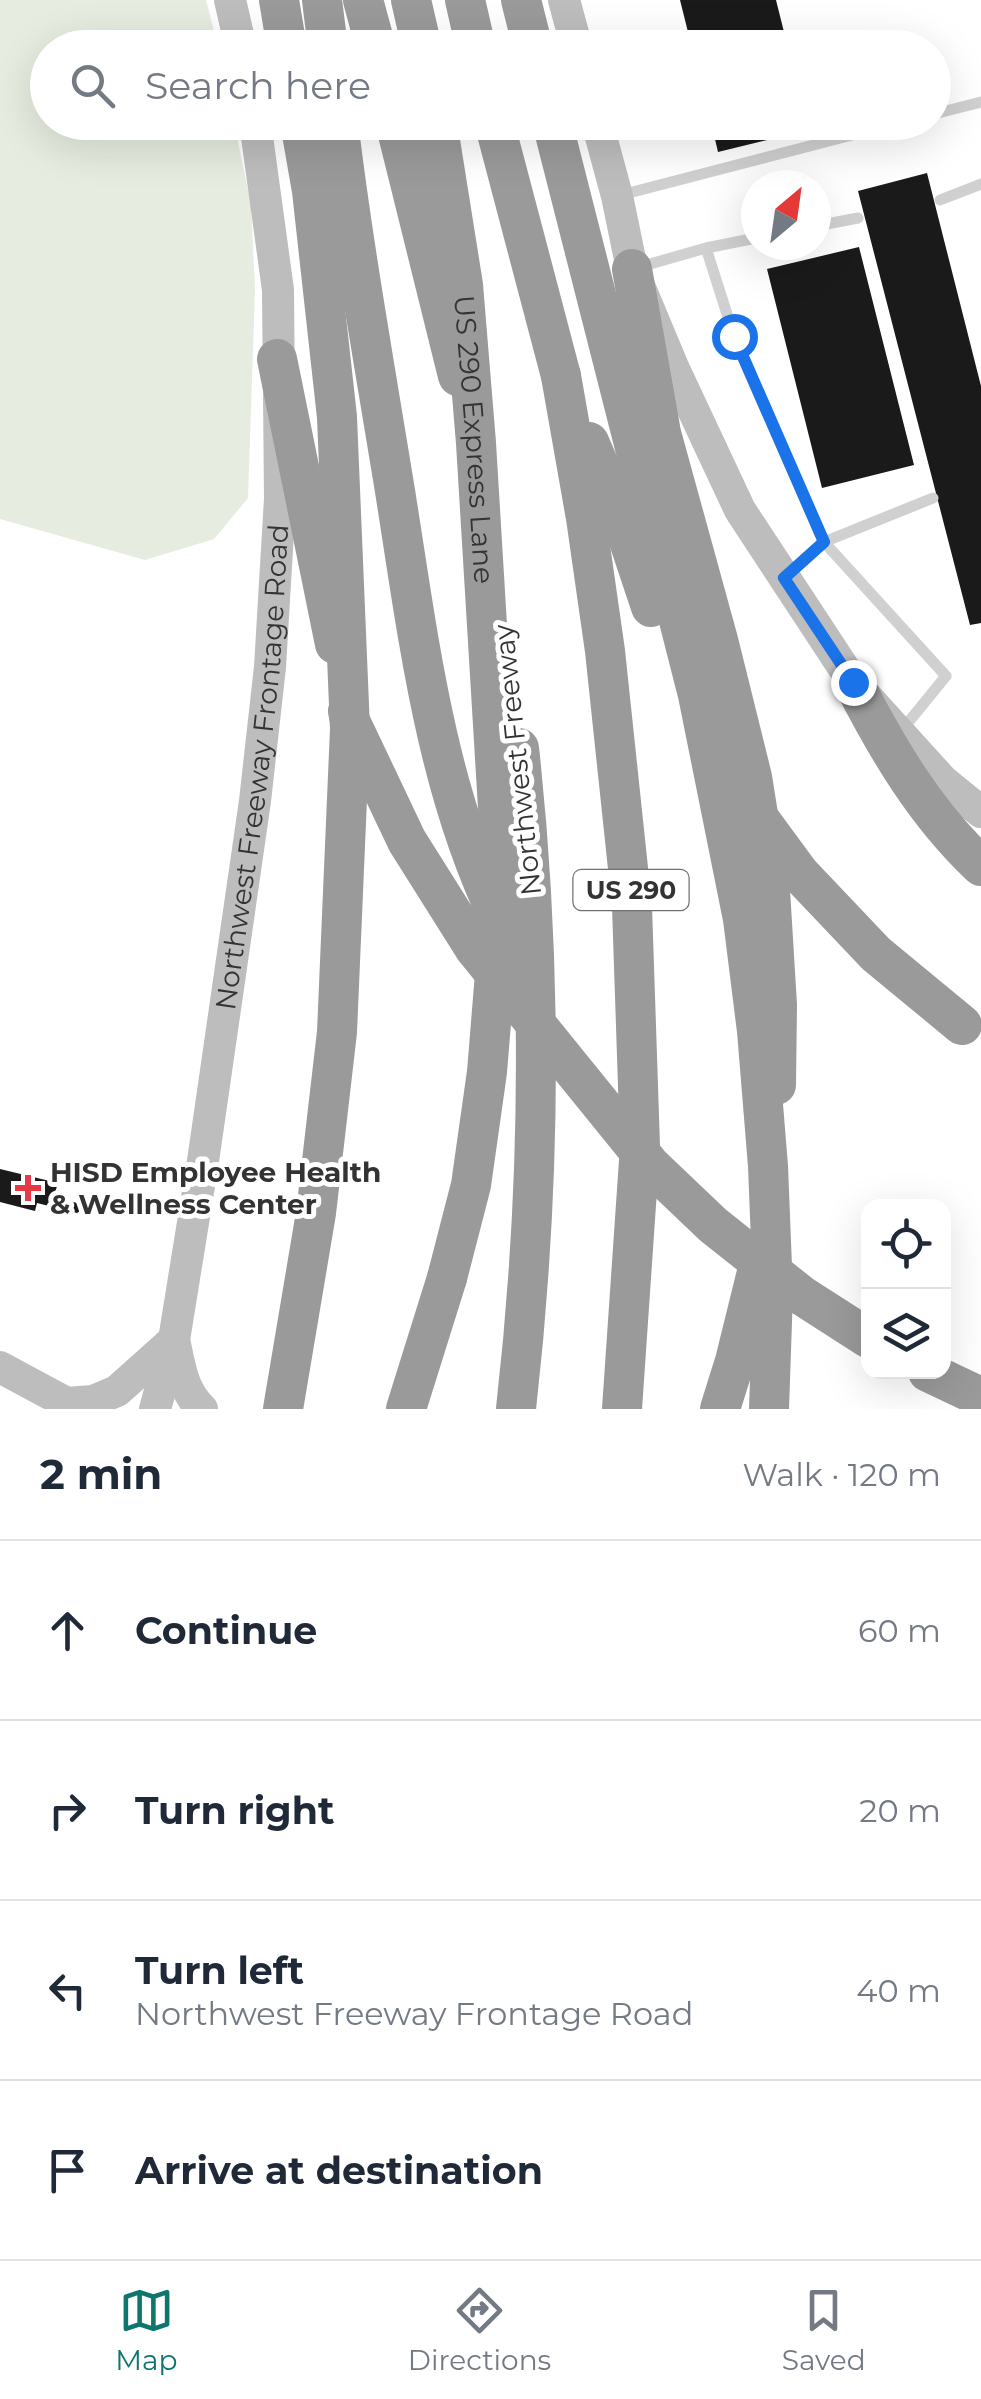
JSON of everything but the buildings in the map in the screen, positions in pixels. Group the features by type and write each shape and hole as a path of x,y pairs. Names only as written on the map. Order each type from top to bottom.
{"highway":[{"path":"279,0 284,30"},
{"path":"322,0 326,30"},
{"path":"364,0 372,30"},
{"path":"411,0 418,30"},
{"path":"465,0 472,30"},
{"path":"521,0 528,30"},
{"path":"284,1409 316,1213 337,1032 350,729 337,416 303,140"},
{"path":"341,140 426,687 450,788 484,887 534,992 589,1090"},
{"name":"Northwest Freeway","path":"399,140 472,434 508,644 530,847 538,1096 528,1305 516,1409"},
{"name":"US 290 Express Lane","path":"406,1409 443,1297 471,1185 488,1072 497,949 498,824 476,443 463,285 440,140"},
{"name":"US 290","path":"499,140 561,376 586,518 605,651 632,906 640,1146 622,1409"},
{"path":"557,140 698,695 742,919 768,1166 774,1292 770,1409"},
{"path":"632,269 661,433 752,777 770,890 778,1005 776,1119 764,1241 720,1409"},
{"path":"277,359 350,721 408,842 475,950 652,1166 713,1225 801,1295 861,1334"},
{"path":"561,376 620,514 649,603 682,683 733,783 800,874 876,954 981,1037"},
{"path":"853,682 886,746 922,799 981,866"},
{"path":"943,1379 981,1397"}],"main road":[{"path":"230,0 236,30"},
{"path":"564,0 572,30"},
{"name":"Northwest Freeway Frontage Road","path":"156,1409 174,1340 204,1161 270,667 280,500 278,290 257,140"},
{"path":"602,140 632,269 740,510 853,682 942,781 981,812"},
{"path":"0,1367 72,1406 117,1391 174,1340"},
{"path":"174,1340 182,1380 202,1409"}],"lane":[{"path":"951,110 981,102"},
{"path":"617,196 833,140"},
{"path":"940,200 981,184"},
{"path":"831,223 858,218"},
{"path":"632,269 741,241"},
{"path":"706,248 734,336 824,542 946,676 899,733"},
{"path":"784,578 824,542 933,498"}],"shaded area":[{"path":"0,0 206,0 214,30 30,30 30,140 238,140 251,204 255,290 248,498 214,539 145,560 0,519"}],"place":[{"name":"HISD Employee Health & Wellness Center","path":"28,1188"}],"route":[{"path":"734,336 824,542 784,578 853,682"}]}
